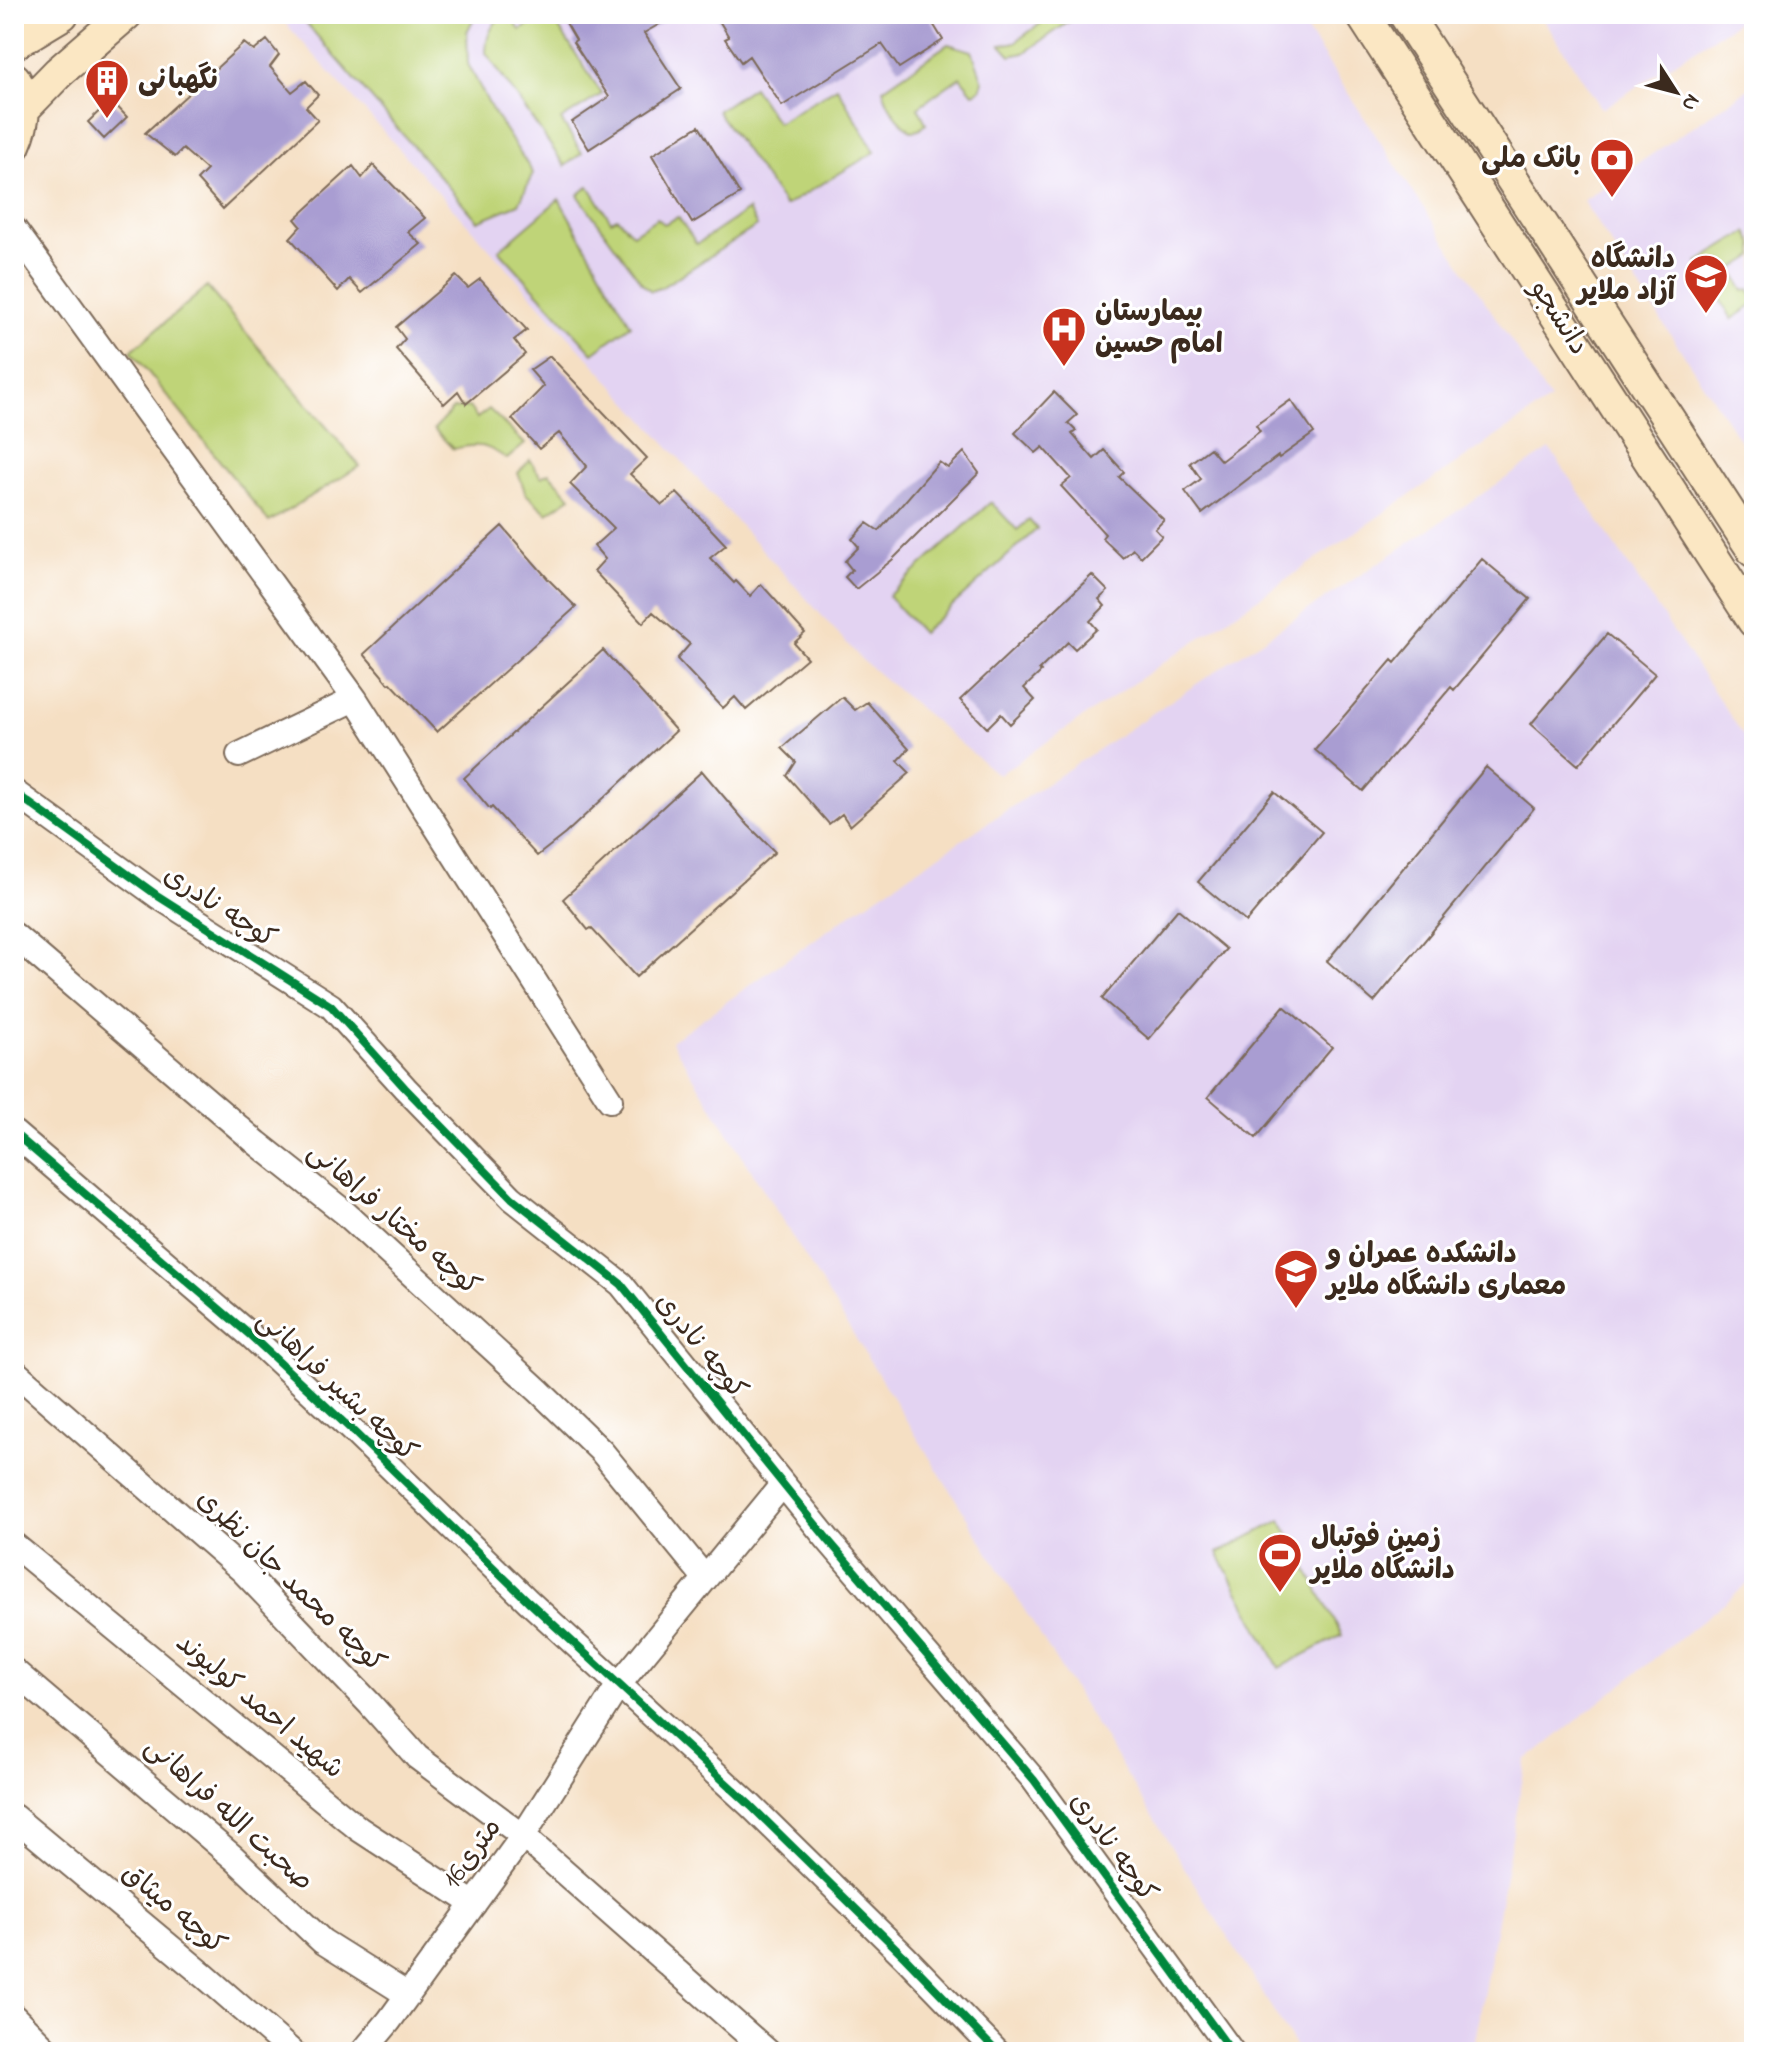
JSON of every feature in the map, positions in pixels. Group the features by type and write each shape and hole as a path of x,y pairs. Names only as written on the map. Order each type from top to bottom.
{"main road":[{"path":"14,43 62,14"},
{"path":"14,145 22,128 19,94 59,72 126,14"},
{"name":"دانشجو","path":"1362,14 1754,621"},
{"name":"دانشجو","path":"1405,14 1754,551"}],"street":[{"path":"14,229 355,699 610,1100"},
{"path":"239,755 355,699"},
{"name":"کوچه نادری","path":"14,792 158,896 331,1006 405,1088 512,1198 621,1284 782,1485 1034,1780 1232,2052"},
{"name":"کوچه مختار فراهانی","path":"14,935 257,1143 344,1212 539,1391 602,1452 705,1578"},
{"name":"کوچه بشیر فراهانی","path":"14,1133 251,1336 861,1914 997,2052"},
{"name":"کوچه محمد جان نظری","path":"14,1371 243,1571 417,1757 523,1836 768,2052"},
{"name":"16متری","path":"363,2052 523,1836 620,1683 782,1485"},
{"name":"شهید احمد کولیوند","path":"14,1545 359,1829 474,1904"},
{"name":"صحبت الله فراهانی","path":"14,1671 223,1848 322,1941 408,1995"},
{"name":"کوچه میثاق","path":"14,1817 292,2052"},
{"path":"14,2017 49,2052"}],"shaded area":[{"name":"بیمارستان امام حسین","path":"277,14 1296,14 1550,400 998,775 862,660"},
{"path":"1540,14 1750,14 1602,109"},
{"name":"دانشگاه آزاد ملایر","path":"1754,85 1754,462 1583,201"},
{"name":"دانشکده عمران و معماری دانشگاه ملایر","path":"1550,449 1754,751 1754,1579 1526,1761 1473,2052 1299,2052 671,1041 855,911"}],"green space":[{"path":"298,14 476,14 467,32 468,64 492,110 533,173 519,204 478,221"},
{"path":"503,14 509,14 520,30 550,14 602,94 561,120 582,153 565,166 486,53 490,32"},
{"path":"1054,14 1080,14 1024,53 1011,56 1001,45 1015,42"},
{"path":"948,44 972,51 983,81 980,90 973,93 960,77 918,107 926,123 919,130 911,131 893,112 883,89"},
{"path":"753,87 777,123 837,87 875,152 785,206 717,111"},
{"path":"589,186 611,221 617,218 633,234 657,218 664,224 678,217 697,244 748,210 757,226 651,291 578,195"},
{"path":"559,199 631,325 593,353 499,250"},
{"path":"1747,232 1754,244 1754,256 1732,270 1744,291 1749,289 1754,305 1732,319 1698,262"},
{"path":"207,287 360,466 269,522 131,351"},
{"path":"469,407 477,418 489,409 525,444 507,459 482,446 453,449 434,429 453,409"},
{"path":"530,460 541,477 549,473 571,497 547,513 526,494 518,473"},
{"path":"991,502 1017,530 1029,520 1037,529 922,633 888,596"},
{"name":"زمین فوتبال دانشگاه ملایر","path":"1281,1520 1342,1635 1279,1668 1218,1553"}],"building":[{"path":"561,14 677,14 644,33 681,89 589,149 572,122 609,97 573,42 576,40"},
{"path":"715,14 927,14 943,40 899,68 882,44 782,106 749,56 741,62 725,39 729,37"},
{"path":"267,40 279,55 270,67 292,92 306,81 318,95 306,107 318,120 223,209 197,180 207,170 183,149 175,157 145,133 244,43 254,51"},
{"name":"نگهبانی","path":"111,100 127,117 104,139 88,122"},
{"path":"699,126 740,194 692,223 652,155"},
{"path":"373,165 425,218 408,232 421,244 362,293 349,279 338,291 290,238 301,226 295,219 353,166 362,178"},
{"path":"456,276 468,288 480,279 527,330 514,340 525,354 466,404 458,391 444,404 396,349 405,339 396,327"},
{"path":"550,356 647,458 630,474 662,505 677,493 726,545 710,558 750,596 761,584 805,633 794,643 807,658 746,710 735,697 723,708 677,659 690,644 653,612 643,623 594,571 605,559 594,546 614,528 570,484 587,466 559,433 539,449 512,419 544,386 530,370"},
{"path":"1054,392 1077,415 1068,423 1076,431 1072,434 1094,459 1104,450 1124,472 1119,477 1164,520 1155,529 1162,536 1141,557 1133,549 1123,558 1102,538 1105,534 1061,486 1071,478 1043,447 1036,453 1015,433"},
{"path":"1291,400 1314,433 1278,456 1202,514 1185,491 1201,479 1190,463 1210,448 1221,461 1260,431 1256,425"},
{"path":"964,452 979,473 892,560 856,589 845,577 852,570 845,561 859,547 852,539 867,523 879,531 939,462 948,468"},
{"path":"502,526 576,607 437,732 364,654"},
{"path":"1482,559 1530,599 1363,791 1315,750 1392,660 1395,663"},
{"path":"1092,575 1108,591 1099,599 1105,606 1090,621 1097,629 1075,649 1068,642 1039,670 1041,672 1024,688 1035,700 1010,724 1001,714 987,728 960,700"},
{"path":"1607,634 1655,674 1578,765 1531,724"},
{"path":"603,650 676,731 537,856 464,778"},
{"path":"842,697 855,710 867,702 909,749 898,761 910,773 850,826 842,814 829,824 787,776 796,762 782,748"},
{"path":"1486,767 1534,808 1374,1002 1327,961"},
{"path":"702,771 775,852 636,977 591,928 588,930 563,899"},
{"path":"1274,792 1322,832 1246,922 1198,882"},
{"path":"1178,909 1226,949 1149,1039 1102,999"},
{"path":"1284,1006 1332,1047 1256,1138 1208,1097"}],"cycle path":[{"path":"14,792 158,896 331,1006 405,1088 512,1198 621,1284 829,1541 1034,1780 1232,2052"},
{"path":"14,1133 251,1336 355,1433 528,1601 751,1806 997,2052"}],"place":[{"name":"نگهبانی","path":"107,120"},
{"name":"بانک ملی","path":"1612,199"},
{"name":"دانشگاه آزاد ملایر","path":"1706,315"},
{"name":"بیمارستان امام حسین","path":"1064,368"},
{"name":"دانشکده عمران و معماری دانشگاه ملایر","path":"1296,1310"},
{"name":"زمین فوتبال دانشگاه ملایر","path":"1280,1594"}]}
